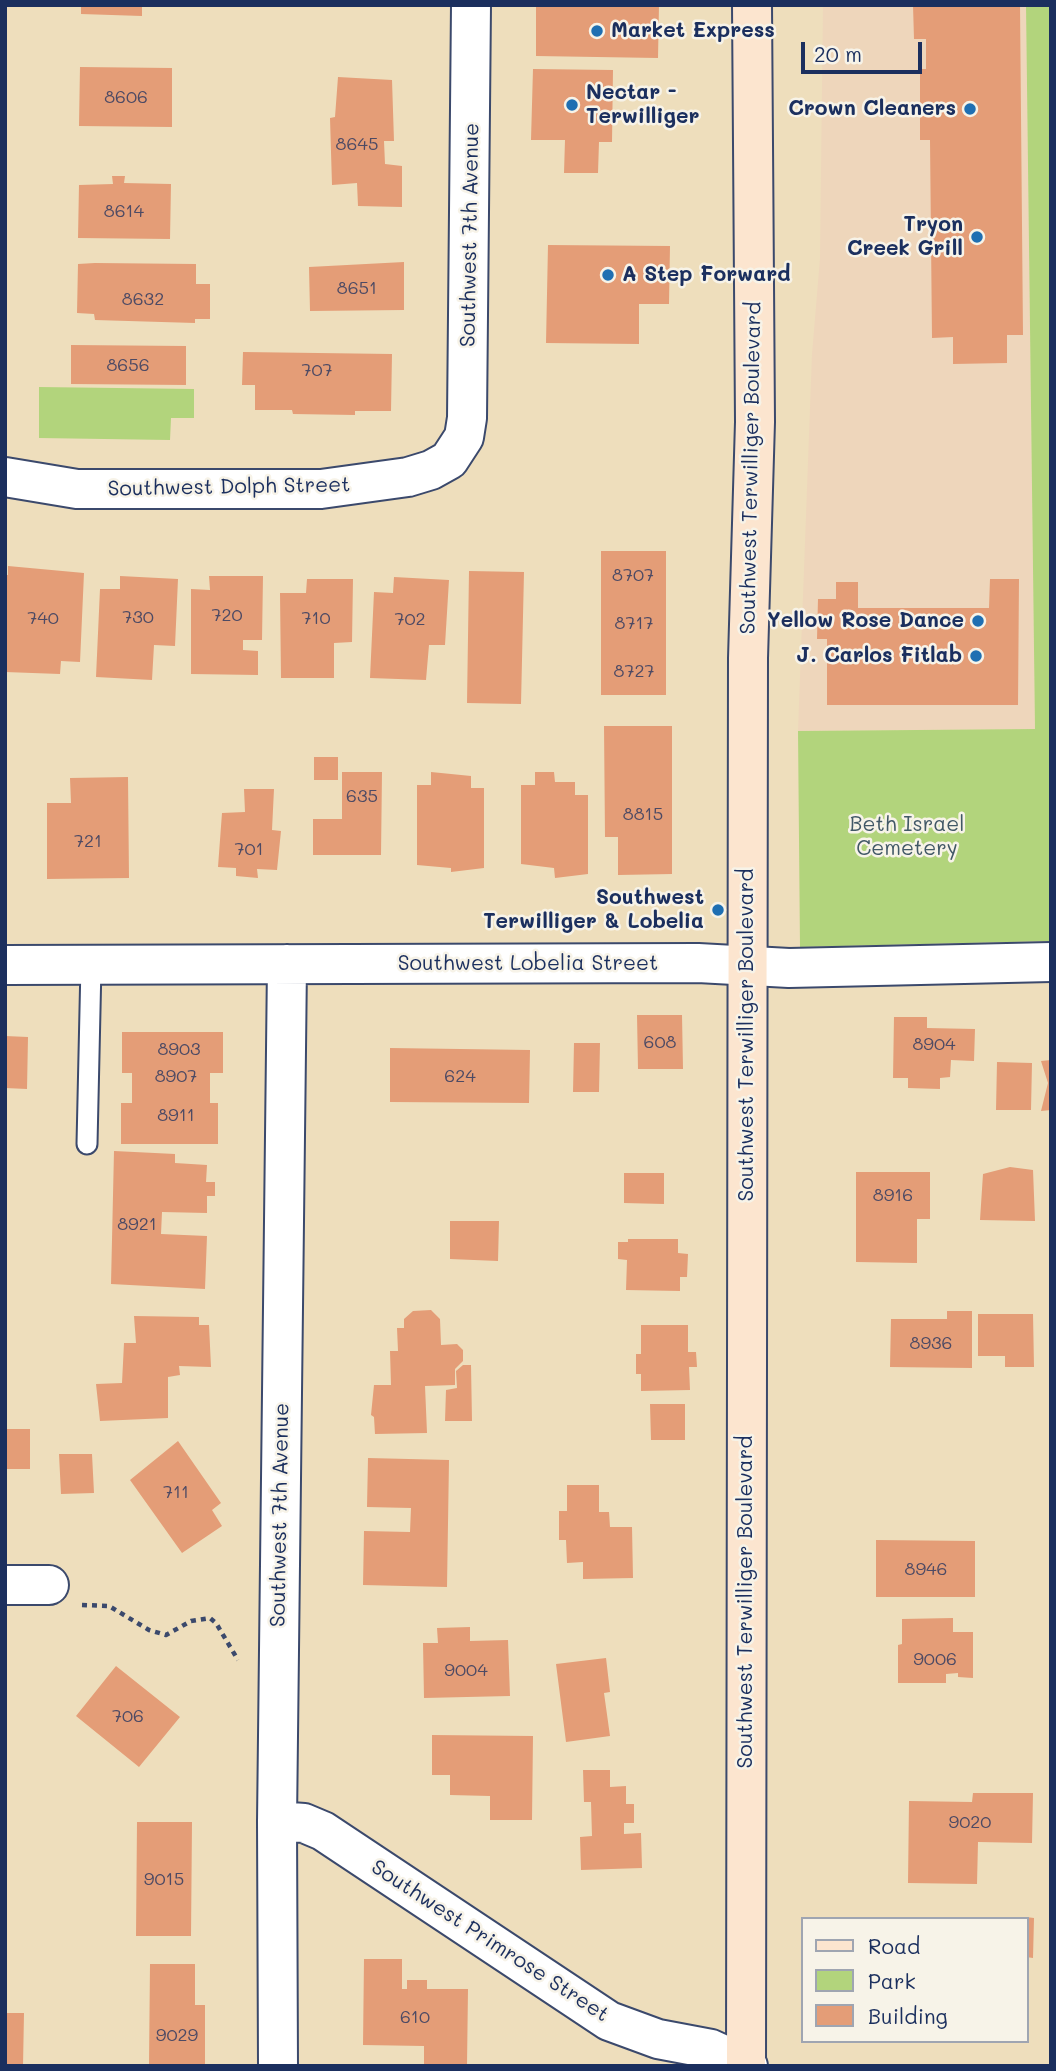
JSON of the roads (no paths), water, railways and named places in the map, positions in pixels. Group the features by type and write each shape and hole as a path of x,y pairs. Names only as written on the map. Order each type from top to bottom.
{"main road":[{"name":"Southwest Terwilliger Boulevard","path":"747,2065 748,657 755,422 752,5"}],"street":[{"name":"Southwest 7th Avenue","path":"449,460 464,437 467,418 471,5"},
{"name":"Southwest Dolph Street","path":"5,477 77,489 321,489 408,477 431,470 449,460"},
{"name":"Southwest Lobelia Street","path":"5,965 747,965 789,968 1051,962"},
{"name":"Southwest 7th Avenue","path":"278,2066 277,1821 287,964"},
{"path":"5,1585 49,1585"},
{"name":"Southwest Primrose Street","path":"277,1821 304,1823 323,1830 609,2021 658,2039 711,2049 747,2065"}],"lane":[{"path":"87,1144 91,965"}],"place":[{"name":"Market Express","path":"597,31"},
{"name":"Nectar - Terwilliger","path":"572,105"},
{"name":"Crown Cleaners","path":"970,109"},
{"name":"Tryon Creek Grill","path":"977,237"},
{"name":"A Step Forward","path":"608,275"},
{"name":"Yellow Rose Dance","path":"978,621"},
{"name":"J. Carlos Fitlab","path":"976,656"},
{"name":"Southwest Terwilliger & Lobelia","path":"718,910"}],"park label":[{"name":"Beth Israel Cemetery","path":"907,837"}]}
